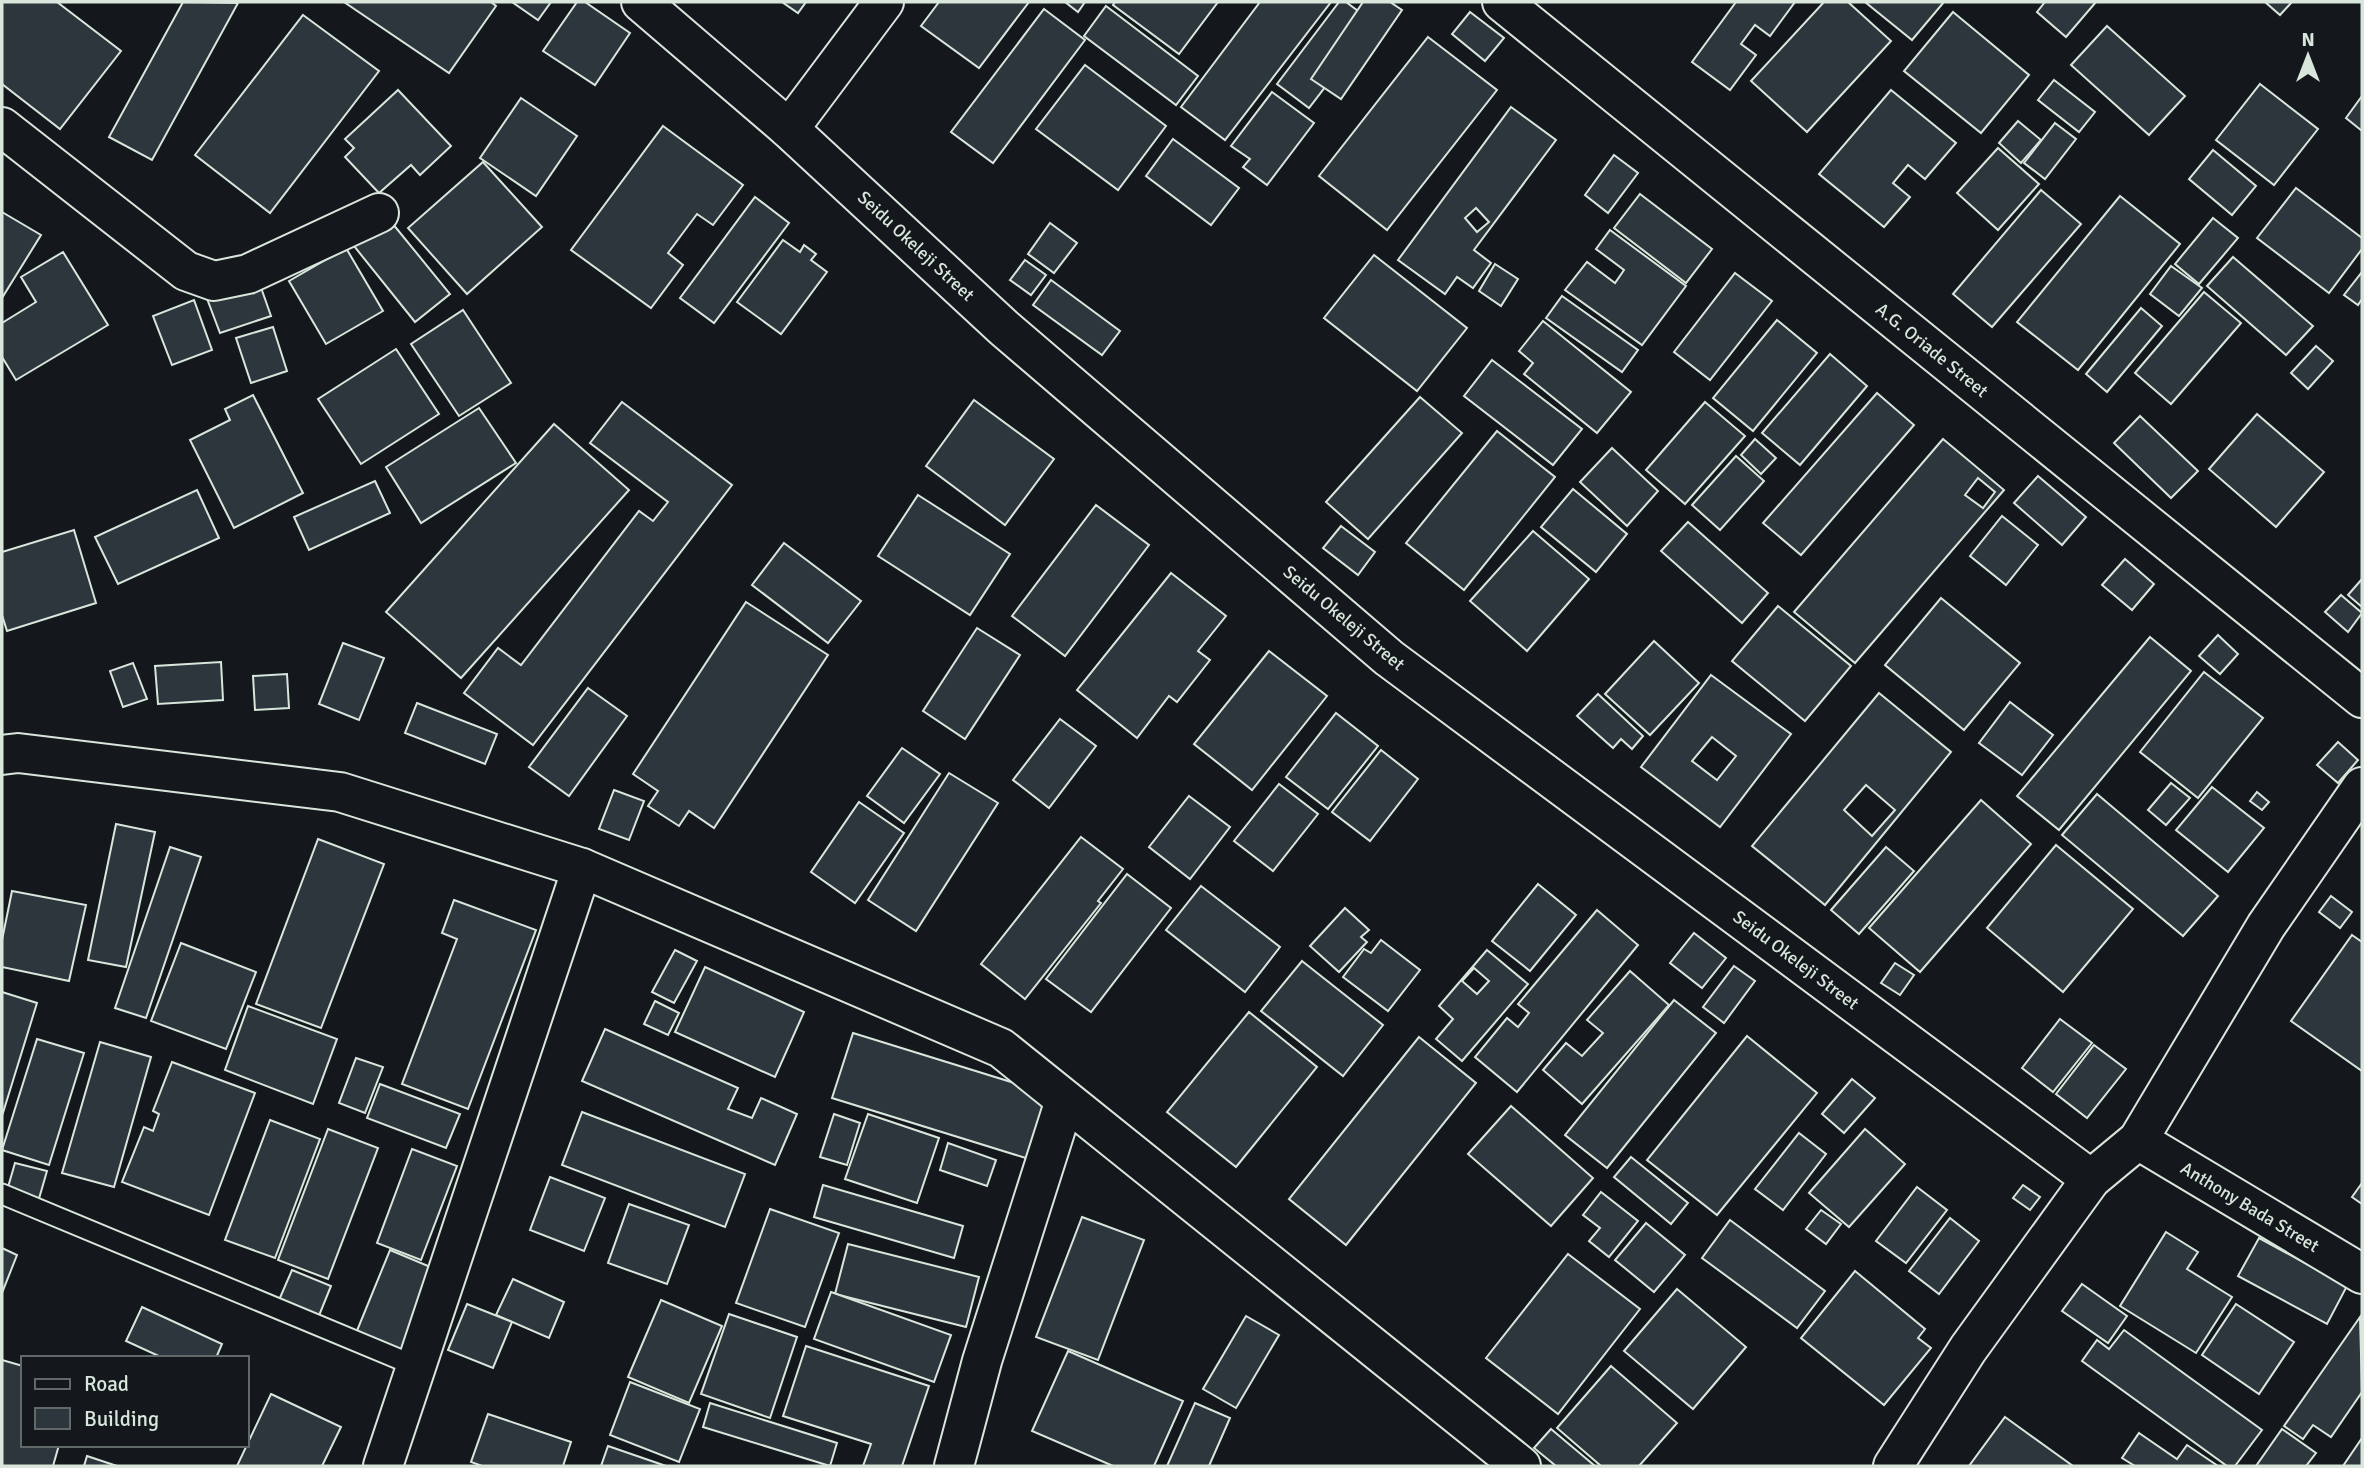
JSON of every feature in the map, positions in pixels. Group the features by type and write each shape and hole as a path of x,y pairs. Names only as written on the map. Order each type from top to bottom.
{"street":[{"name":"Seidu Okeleji Street","path":"641,2 789,129 1004,328 1389,658 2091,1179"},
{"path":"789,129 884,2"},
{"name":"A.G. Oriade Street","path":"1502,2 2362,698"},
{"path":"2,127 186,271 214,281 248,274 379,213"},
{"path":"2,755 18,753 157,768 340,792 582,868 1001,1048 1521,1466"},
{"path":"1893,1466 1968,1349 2091,1179 2138,1140 2266,926 2362,787"},
{"path":"383,1466 582,868"},
{"path":"954,1466 982,1360 1065,1100"},
{"name":"Anthony Bada Street","path":"2138,1140 2362,1273"}],"lane":[{"path":"2,1194 418,1367"}],"building":[{"path":"2,2 57,2 121,51 60,129 2,84"},
{"path":"183,2 238,3 152,160 109,137"},
{"path":"344,2 491,2 496,6 449,73"},
{"path":"512,2 551,2 538,20"},
{"path":"577,2 585,2 630,33 595,85 543,51"},
{"path":"782,2 806,2 798,13"},
{"path":"939,2 1029,2 979,68 921,26"},
{"path":"1065,2 1085,2 1078,12"},
{"path":"1115,2 1218,2 1179,54 1113,5"},
{"path":"1260,2 1331,2 1225,140 1181,107"},
{"path":"1339,2 1346,2 1374,23 1309,108 1277,84"},
{"path":"1363,2 1390,2 1402,10 1341,99 1311,79"},
{"path":"1736,2 1795,2 1770,36 1755,25 1741,44 1756,55 1730,90 1692,62"},
{"path":"1824,2 1848,2 1891,41 1807,132 1751,81"},
{"path":"1865,2 1944,2 1912,40"},
{"path":"2045,2 2096,2 2066,37 2037,12"},
{"path":"2265,2 2292,2 2280,15"},
{"path":"1106,6 1198,76 1176,105 1084,36"},
{"path":"1044,9 1085,40 993,163 951,132"},
{"path":"1470,12 1504,38 1485,61 1452,34"},
{"path":"1953,12 2029,75 1981,133 1904,71"},
{"path":"303,15 379,71 270,213 195,155"},
{"path":"2107,26 2185,96 2149,135 2071,65"},
{"path":"1428,37 1497,90 1387,230 1319,176"},
{"path":"1085,65 1166,126 1118,190 1036,129"},
{"path":"2054,80 2095,112 2079,132 2038,100"},
{"path":"2260,84 2318,129 2274,185 2216,140"},
{"path":"398,90 451,146 420,175 411,165 379,193 345,157 354,148 345,139"},
{"path":"1891,90 1956,143 1925,179 1908,165 1893,183 1910,197 1884,227 1819,174"},
{"path":"1272,92 1314,123 1267,185 1243,167 1250,159 1231,146"},
{"path":"2362,96 2362,131 2346,118"},
{"path":"521,98 577,136 536,196 480,158"},
{"path":"1511,107 1556,140 1474,250 1491,263 1473,288 1457,277 1445,294 1398,260","holes":["1476,208 1489,222 1477,232 1465,218"]},
{"path":"2018,121 2041,140 2021,163 1999,143"},
{"path":"2055,123 2076,139 2045,179 2024,163"},
{"path":"663,126 743,185 713,225 697,214 668,253 683,265 651,308 571,250"},
{"path":"1173,139 1239,188 1211,225 1146,176"},
{"path":"1998,148 2039,184 1998,230 1957,193"},
{"path":"2213,150 2256,186 2232,215 2189,179"},
{"path":"1614,155 1638,173 1608,213 1585,195"},
{"path":"483,162 542,227 467,294 408,228"},
{"path":"2296,188 2362,238 2362,249 2329,293 2257,238"},
{"path":"2041,190 2081,224 1992,327 1953,294"},
{"path":"1640,194 1712,249 1686,283 1614,228"},
{"path":"2120,196 2180,244 2078,370 2017,322"},
{"path":"755,197 789,223 714,323 680,298"},
{"path":"2,212 41,235 2,298"},
{"path":"388,218 450,294 415,322 354,246"},
{"path":"2213,218 2238,238 2199,284 2175,264"},
{"path":"1050,223 1077,243 1054,273 1028,254"},
{"path":"1610,230 1686,286 1642,345 1565,290 1587,262 1615,283 1624,270 1596,249"},
{"path":"783,240 800,252 804,245 816,254 811,260 827,272 781,334 737,302"},
{"path":"346,248 383,311 326,344 289,281"},
{"path":"63,252 108,325 16,380 2,357 2,323 36,302 21,277"},
{"path":"1374,255 1467,328 1417,391 1324,318"},
{"path":"2233,257 2313,326 2286,355 2207,286"},
{"path":"1025,260 1046,275 1031,295 1010,280"},
{"path":"1495,264 1518,279 1501,306 1479,291"},
{"path":"2171,266 2202,288 2179,316 2150,294"},
{"path":"2362,272 2362,299 2358,305 2344,295"},
{"path":"1735,273 1772,301 1710,380 1674,352"},
{"path":"258,279 271,316 220,333 206,296"},
{"path":"1051,280 1120,331 1102,355 1033,305"},
{"path":"2204,292 2241,323 2171,404 2135,373"},
{"path":"1562,296 1638,350 1622,372 1546,318"},
{"path":"194,300 212,350 172,365 153,316"},
{"path":"2141,308 2162,326 2107,392 2086,374"},
{"path":"463,310 511,383 459,416 411,344"},
{"path":"1777,320 1817,353 1753,431 1713,398"},
{"path":"1543,321 1631,392 1597,433 1524,374 1533,363 1519,351"},
{"path":"273,327 287,371 251,383 236,338"},
{"path":"2316,346 2333,361 2308,389 2291,373"},
{"path":"396,349 439,414 361,464 318,399"},
{"path":"1830,354 1867,386 1800,465 1762,433"},
{"path":"1492,360 1582,429 1553,465 1464,396"},
{"path":"1877,393 1914,425 1801,555 1763,523"},
{"path":"253,395 303,493 234,528 190,440 230,420 225,409"},
{"path":"1420,397 1462,433 1368,539 1326,502"},
{"path":"974,400 1054,459 1005,525 926,466"},
{"path":"622,402 732,485 533,745 464,693 498,648 521,665 639,511 653,521 668,502 590,443"},
{"path":"1705,402 1745,436 1685,504 1646,470"},
{"path":"479,408 516,463 421,523 386,467"},
{"path":"2257,414 2324,472 2276,527 2209,469"},
{"path":"2140,416 2198,471 2171,498 2114,443"},
{"path":"554,424 629,490 461,678 386,612"},
{"path":"1497,431 1555,477 1464,590 1406,543"},
{"path":"1755,439 1776,458 1761,474 1741,455"},
{"path":"1943,439 2004,490 1855,663 1794,612","holes":["1978,478 1995,492 1983,508 1965,495"]},
{"path":"1612,448 1658,491 1627,526 1580,482"},
{"path":"1736,456 1764,481 1720,530 1692,505"},
{"path":"2038,476 2086,517 2062,545 2014,503"},
{"path":"375,481 390,513 309,550 294,517"},
{"path":"1573,489 1627,534 1596,572 1541,527"},
{"path":"197,490 219,538 118,584 95,537"},
{"path":"918,495 1010,554 970,615 878,556"},
{"path":"1096,505 1149,545 1065,656 1012,616"},
{"path":"2002,516 2038,545 2006,585 1970,556"},
{"path":"1688,522 1768,593 1742,623 1661,551"},
{"path":"1341,526 1375,552 1358,575 1323,548"},
{"path":"74,530 96,603 7,631 2,615 2,552"},
{"path":"1533,531 1589,579 1527,651 1470,601"},
{"path":"784,543 861,601 828,643 752,585"},
{"path":"2125,559 2154,584 2132,610 2102,585"},
{"path":"1171,573 1226,616 1198,651 1210,660 1177,702 1169,696 1137,738 1077,690"},
{"path":"2362,579 2362,607 2348,595"},
{"path":"2341,595 2362,613 2348,632 2325,612"},
{"path":"1941,598 2020,663 1964,730 1885,665"},
{"path":"746,602 828,655 714,828 689,811 679,826 648,806 658,791 633,774"},
{"path":"1778,606 1851,666 1805,721 1732,661"},
{"path":"977,628 1020,655 965,739 923,711"},
{"path":"2218,635 2238,654 2220,674 2199,656"},
{"path":"2150,637 2191,671 2059,830 2017,796"},
{"path":"1654,641 1699,683 1650,735 1605,694"},
{"path":"343,643 384,658 359,720 319,704"},
{"path":"1269,651 1327,696 1252,790 1194,744"},
{"path":"221,662 223,700 158,704 155,666"},
{"path":"133,663 147,699 123,707 110,671"},
{"path":"2204,672 2263,718 2198,798 2140,752"},
{"path":"287,674 289,708 255,710 253,676"},
{"path":"1711,675 1791,734 1720,827 1641,767","holes":["1712,737 1736,756 1717,780 1692,761"]},
{"path":"588,688 627,716 569,796 529,767"},
{"path":"1879,693 1951,752 1825,905 1752,846","holes":["1866,785 1895,810 1872,836 1844,810"]},
{"path":"1598,694 1643,736 1632,749 1621,739 1613,748 1577,716"},
{"path":"2010,702 2053,735 2022,775 1979,743"},
{"path":"417,703 497,734 485,764 405,733"},
{"path":"1336,713 1378,746 1328,809 1286,777"},
{"path":"1060,719 1096,746 1049,808 1013,780"},
{"path":"2338,742 2358,760 2338,783 2317,765"},
{"path":"902,748 940,774 904,823 867,796"},
{"path":"1381,750 1418,779 1370,841 1332,812"},
{"path":"949,773 998,803 916,931 868,900"},
{"path":"2171,783 2190,798 2166,825 2148,810"},
{"path":"1279,784 1318,814 1273,871 1234,841"},
{"path":"2212,787 2264,828 2228,872 2176,830"},
{"path":"614,790 644,801 629,840 599,829"},
{"path":"2257,792 2269,802 2262,810 2250,801"},
{"path":"2097,794 2218,896 2183,936 2062,835"},
{"path":"1189,796 1230,827 1190,879 1149,847"},
{"path":"1981,800 2031,844 1920,972 1869,928"},
{"path":"859,802 904,833 855,903 811,872"},
{"path":"116,824 155,832 126,967 88,960"},
{"path":"1081,837 1123,869 1098,901 1101,903 1025,999 981,964"},
{"path":"318,839 384,864 321,1028 256,1004"},
{"path":"2056,845 2133,909 2063,992 1987,928"},
{"path":"170,847 201,857 146,1018 115,1008"},
{"path":"1886,847 1914,871 1859,934 1831,910"},
{"path":"1127,874 1171,908 1091,1012 1046,979"},
{"path":"1538,884 1576,915 1530,971 1492,941"},
{"path":"1201,886 1280,947 1245,992 1166,930"},
{"path":"12,891 86,905 69,981 2,967 2,940"},
{"path":"2331,896 2352,912 2340,928 2319,912"},
{"path":"454,900 536,930 468,1109 402,1084 457,939 442,933"},
{"path":"1345,908 1369,930 1361,937 1367,942 1339,972 1310,946"},
{"path":"1597,910 1638,945 1517,1092 1475,1057 1507,1018 1518,1027 1529,1013 1518,1004"},
{"path":"1694,933 1726,958 1702,988 1670,963"},
{"path":"2352,935 2362,942 2362,1071 2291,1021"},
{"path":"1381,940 1420,970 1388,1011 1343,977 1364,949 1371,953"},
{"path":"181,943 256,972 226,1049 151,1021"},
{"path":"675,950 697,961 674,1003 652,992"},
{"path":"1487,950 1528,984 1462,1061 1436,1039 1453,1019 1439,1006","holes":["1474,968 1489,981 1477,994 1462,981"]},
{"path":"1302,961 1383,1025 1343,1076 1261,1011"},
{"path":"1895,963 1914,975 1900,995 1881,983"},
{"path":"1734,966 1755,981 1724,1023 1703,1007"},
{"path":"705,967 804,1012 775,1077 675,1032"},
{"path":"1630,971 1669,1005 1582,1104 1543,1070 1566,1043 1582,1056 1603,1033 1587,1020"},
{"path":"2,992 37,1003 2,1116"},
{"path":"1674,1000 1716,1033 1607,1168 1565,1135"},
{"path":"655,1001 679,1013 668,1035 644,1024"},
{"path":"248,1006 337,1039 313,1104 225,1070"},
{"path":"1249,1012 1317,1067 1236,1167 1167,1112"},
{"path":"2060,1019 2092,1043 2053,1092 2022,1068"},
{"path":"605,1029 738,1088 728,1109 752,1118 761,1098 797,1114 775,1165 582,1081"},
{"path":"853,1033 1050,1094 1029,1159 832,1098"},
{"path":"1747,1036 1817,1093 1717,1215 1647,1160"},
{"path":"1419,1037 1476,1083 1346,1245 1289,1199"},
{"path":"37,1039 84,1053 49,1165 2,1150"},
{"path":"100,1042 151,1057 114,1187 62,1173"},
{"path":"2094,1045 2126,1069 2087,1118 2056,1094"},
{"path":"356,1058 383,1067 365,1113 339,1103"},
{"path":"172,1062 255,1093 209,1215 122,1182 144,1127 153,1131 159,1114 153,1111"},
{"path":"1852,1079 1875,1098 1844,1133 1822,1114"},
{"path":"380,1084 460,1114 446,1148 367,1118"},
{"path":"1511,1106 1593,1178 1551,1226 1468,1154"},
{"path":"582,1112 745,1174 725,1227 562,1165"},
{"path":"834,1114 860,1123 847,1165 820,1157"},
{"path":"868,1114 939,1138 917,1203 845,1179"},
{"path":"270,1120 320,1139 275,1258 225,1240"},
{"path":"328,1129 378,1148 328,1279 278,1260"},
{"path":"1865,1129 1905,1164 1849,1227 1809,1193"},
{"path":"1799,1133 1826,1154 1783,1210 1755,1189"},
{"path":"948,1143 996,1160 987,1186 940,1170"},
{"path":"412,1149 457,1166 421,1260 377,1243"},
{"path":"1631,1157 1688,1203 1671,1224 1614,1177"},
{"path":"15,1163 47,1171 38,1202 6,1194"},
{"path":"550,1177 605,1198 584,1251 530,1230"},
{"path":"2362,1183 2362,1204 2352,1197"},
{"path":"823,1185 963,1226 954,1258 814,1217"},
{"path":"2023,1185 2040,1197 2030,1210 2013,1198"},
{"path":"1917,1187 1947,1210 1906,1263 1876,1241"},
{"path":"1601,1192 1638,1221 1609,1257 1589,1241 1600,1228 1583,1215"},
{"path":"629,1204 689,1225 667,1284 608,1263"},
{"path":"770,1209 839,1233 805,1327 736,1303"},
{"path":"1821,1210 1841,1224 1826,1244 1806,1229"},
{"path":"1082,1217 1144,1240 1098,1360 1036,1337"},
{"path":"1950,1218 1979,1241 1939,1294 1909,1271"},
{"path":"1730,1220 1825,1291 1797,1328 1702,1258"},
{"path":"1646,1223 1685,1255 1654,1292 1615,1260"},
{"path":"2166,1232 2198,1252 2187,1269 2232,1297 2196,1353 2120,1306"},
{"path":"2259,1238 2347,1286 2327,1324 2238,1276"},
{"path":"848,1244 979,1277 966,1327 835,1294"},
{"path":"2,1248 17,1255 2,1293"},
{"path":"390,1250 440,1271 403,1358 354,1338"},
{"path":"1568,1254 1640,1309 1558,1414 1486,1358"},
{"path":"292,1270 331,1286 316,1323 276,1307"},
{"path":"1855,1271 1925,1329 1918,1338 1931,1348 1884,1405 1801,1338"},
{"path":"513,1279 564,1302 549,1338 496,1315"},
{"path":"2082,1284 2127,1316 2108,1343 2062,1311"},
{"path":"1677,1289 1746,1347 1693,1409 1624,1351"},
{"path":"831,1292 951,1335 934,1382 814,1339"},
{"path":"661,1300 722,1326 689,1403 628,1377"},
{"path":"467,1304 512,1322 493,1368 448,1350"},
{"path":"2236,1304 2294,1342 2259,1394 2202,1355"},
{"path":"142,1307 222,1344 217,1356 159,1356 126,1341"},
{"path":"729,1314 797,1337 770,1418 701,1394"},
{"path":"1246,1316 1279,1335 1236,1408 1203,1389"},
{"path":"2360,1317 2362,1392 2331,1437 2313,1425 2303,1439 2284,1426"},
{"path":"2124,1330 2262,1430 2235,1466 2227,1466 2082,1361 2097,1340 2109,1349"},
{"path":"806,1346 929,1386 902,1466 863,1466 871,1444 783,1416"},
{"path":"1068,1351 1183,1401 1154,1466 1113,1466 1032,1431"},
{"path":"2,1360 21,1365 21,1447 58,1447 53,1466 2,1466"},
{"path":"1611,1366 1677,1423 1639,1466 1601,1466 1557,1428"},
{"path":"630,1382 700,1409 679,1462 610,1435"},
{"path":"271,1394 341,1427 322,1466 237,1466"},
{"path":"710,1403 837,1443 830,1466 703,1427"},
{"path":"1195,1403 1230,1418 1209,1466 1167,1466"},
{"path":"488,1414 571,1442 563,1466 482,1466 471,1462"},
{"path":"2005,1417 2073,1466 1969,1466"},
{"path":"1551,1429 1595,1466 1556,1466 1534,1448"},
{"path":"2282,1429 2316,1453 2306,1466 2256,1466"},
{"path":"2139,1433 2177,1459 2187,1445 2218,1466 2135,1466 2122,1458"},
{"path":"2362,1438 2362,1466 2343,1466"},
{"path":"608,1446 666,1466 601,1466"},
{"path":"87,1456 117,1466 84,1466"}]}
